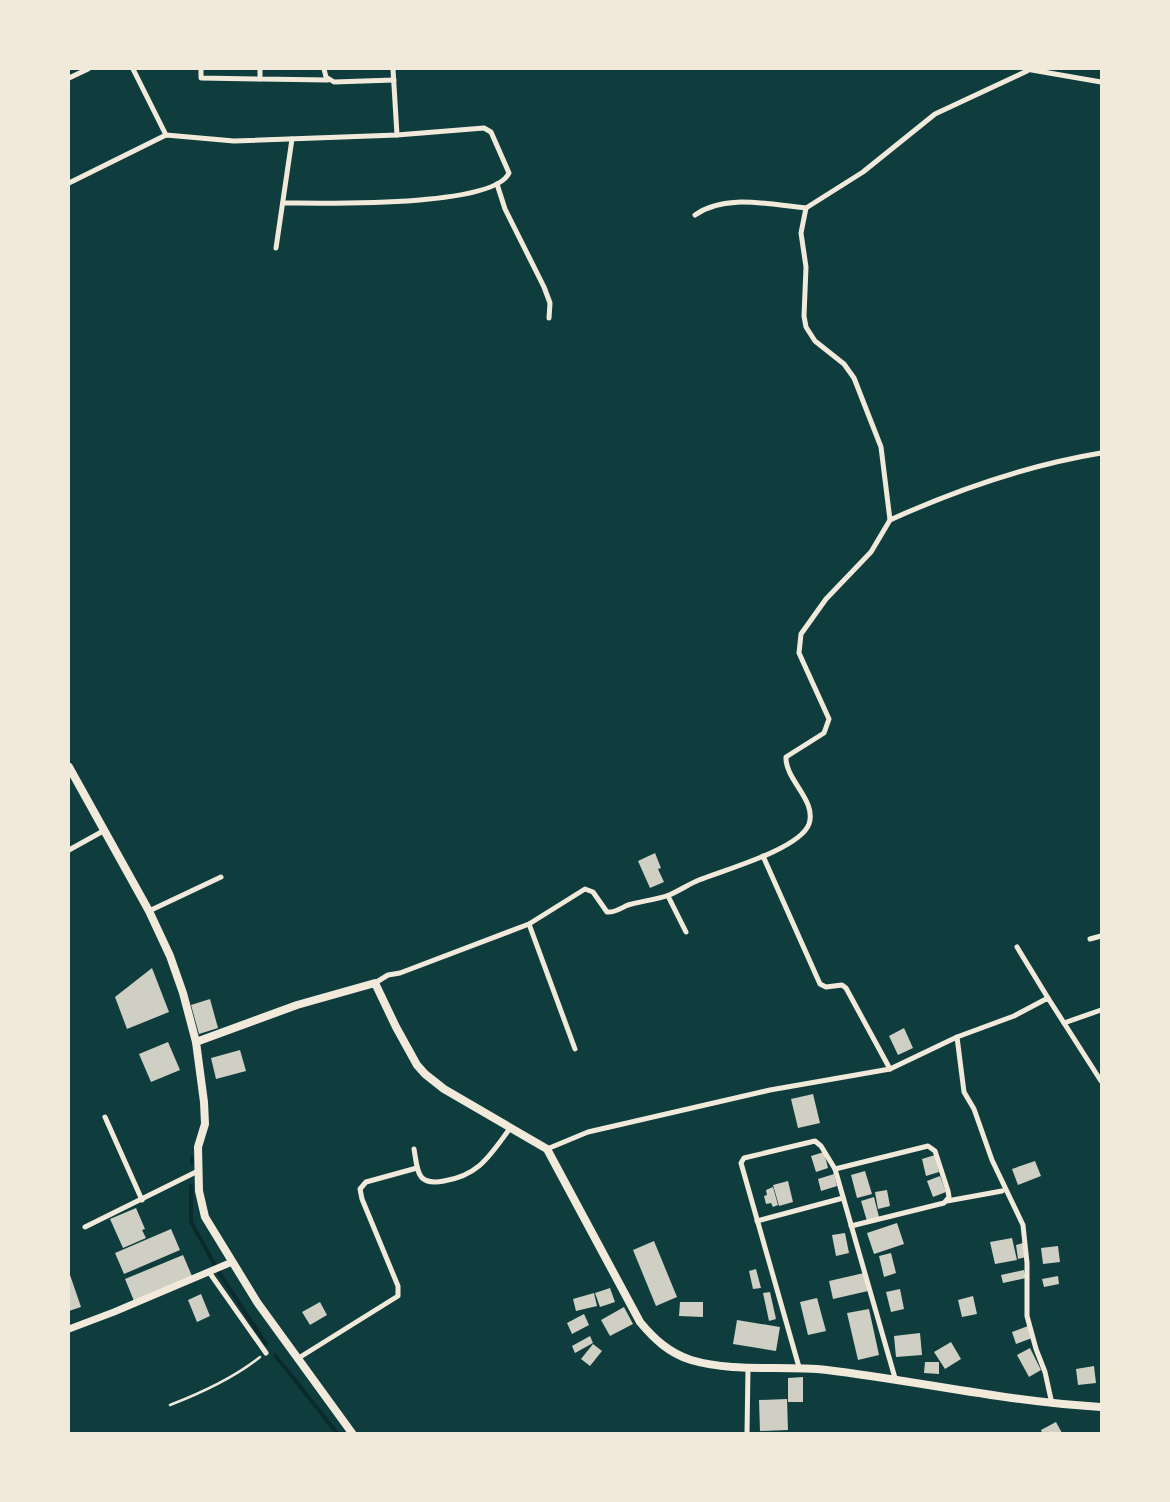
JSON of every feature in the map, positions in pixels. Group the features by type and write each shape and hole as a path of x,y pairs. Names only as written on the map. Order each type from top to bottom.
{"main road":[{"path":"69,767 149,911 170,956 196,1042 205,1124 198,1147 199,1191 205,1217 232,1262 297,1359 352,1433"},
{"path":"196,1042 297,1005 375,983 396,1028 417,1065 425,1074 444,1090 547,1149 577,1201 631,1307 657,1341 679,1356 704,1363 748,1369 799,1367 895,1378 1052,1404 1101,1407"}],"street":[{"path":"69,78 88,69"},
{"path":"133,69 166,135"},
{"path":"201,69 201,78 328,80 334,82 394,80"},
{"path":"260,69 260,78"},
{"path":"324,69 328,80"},
{"path":"393,69 397,135"},
{"path":"695,215 705,208 727,203 806,208 863,172 935,114 1026,70 1071,75 1101,82"},
{"path":"69,183 166,135 234,141 397,135 484,128 491,132 509,173 507,177 496,184 461,195 382,204 283,203"},
{"path":"276,248 292,139"},
{"path":"496,184 505,209 544,287 550,303 549,318"},
{"path":"375,983 388,975 400,974 530,924 585,889 593,892 605,910 609,912 668,896 699,880 763,856 799,837 808,827 810,818 809,808 788,769 786,757 824,733 829,724 827,714 799,653 801,634 826,599 871,552 890,520 887,478 881,448 856,384 844,364 815,341 806,328 806,267 801,233 806,208"},
{"path":"890,520 971,488 1054,463 1101,453"},
{"path":"69,850 105,830"},
{"path":"763,856 820,984 826,987 842,985 846,988 890,1068"},
{"path":"149,911 220,877"},
{"path":"668,896 686,932"},
{"path":"530,924 575,1049"},
{"path":"1090,939 1101,936"},
{"path":"1017,947 1101,1081"},
{"path":"547,1149 588,1132 770,1090 890,1068 957,1037 1014,1016 1048,998"},
{"path":"1064,1023 1101,1010"},
{"path":"957,1037 964,1092 974,1109 992,1160 1022,1225 1027,1262 1027,1316 1036,1349 1045,1372 1052,1404"},
{"path":"105,1117 142,1200"},
{"path":"414,1149 420,1176 425,1182 430,1184 468,1175 484,1163 511,1127"},
{"path":"799,1367 741,1162 744,1158 815,1141 821,1146 835,1169 895,1378"},
{"path":"835,1169 928,1146 935,1151 948,1194 947,1201"},
{"path":"297,1359 398,1296 398,1286 362,1199 360,1189 366,1182 417,1168"},
{"path":"85,1227 198,1171"},
{"path":"851,1226 919,1210 947,1201 1002,1191"},
{"path":"757,1221 843,1198"},
{"path":"69,1328 114,1312 232,1262"},
{"path":"211,1272 266,1353"},
{"path":"747,1433 748,1369"}],"path":[{"path":"170,1406 247,1368 266,1353"}],"building":[{"path":"655,853 661,868 658,869 664,882 650,888 638,861"},
{"path":"152,968 169,1012 127,1029 115,997"},
{"path":"210,999 218,1028 199,1034 191,1005"},
{"path":"904,1028 913,1048 898,1055 889,1036"},
{"path":"168,1042 180,1070 151,1082 139,1054"},
{"path":"240,1050 246,1071 216,1079 211,1058"},
{"path":"813,1094 820,1123 798,1128 791,1099"},
{"path":"824,1152 828,1168 816,1172 811,1156"},
{"path":"935,1155 939,1172 926,1176 922,1159"},
{"path":"1035,1161 1041,1176 1018,1185 1012,1169"},
{"path":"865,1171 872,1194 857,1198 851,1175"},
{"path":"834,1174 837,1186 821,1191 818,1179"},
{"path":"940,1176 946,1192 933,1197 927,1181"},
{"path":"788,1181 793,1202 779,1206 773,1185"},
{"path":"773,1187 778,1205 773,1207 771,1203 766,1204 764,1196 767,1195 766,1190"},
{"path":"887,1190 890,1206 878,1209 875,1192"},
{"path":"874,1197 879,1217 867,1221 861,1201"},
{"path":"136,1208 145,1229 142,1230 146,1238 123,1248 110,1219"},
{"path":"897,1223 904,1244 874,1254 867,1233"},
{"path":"171,1229 180,1250 124,1274 115,1253"},
{"path":"845,1233 849,1253 836,1256 832,1235"},
{"path":"1012,1238 1017,1260 995,1264 990,1242"},
{"path":"654,1241 677,1297 656,1306 633,1250"},
{"path":"1023,1243 1026,1257 1018,1259 1016,1245"},
{"path":"1058,1246 1060,1262 1043,1264 1041,1248"},
{"path":"891,1253 896,1273 884,1277 879,1256"},
{"path":"183,1255 192,1276 134,1301 125,1279"},
{"path":"756,1269 761,1288 753,1289 749,1271"},
{"path":"1024,1270 1026,1278 1003,1283 1001,1275"},
{"path":"69,1272 81,1307 69,1311"},
{"path":"864,1273 868,1291 833,1299 829,1281"},
{"path":"1058,1276 1059,1284 1044,1287 1042,1279"},
{"path":"610,1288 615,1302 600,1307 595,1293"},
{"path":"900,1289 904,1309 891,1312 886,1292"},
{"path":"770,1292 776,1319 769,1321 763,1293"},
{"path":"594,1293 597,1306 576,1311 573,1299"},
{"path":"201,1294 210,1316 197,1322 188,1300"},
{"path":"973,1296 977,1314 962,1317 958,1300"},
{"path":"817,1298 826,1331 808,1335 800,1302"},
{"path":"320,1302 327,1315 310,1325 302,1312"},
{"path":"680,1302 703,1302 703,1317 679,1316"},
{"path":"624,1307 633,1324 610,1336 601,1320"},
{"path":"869,1309 879,1355 858,1360 847,1313"},
{"path":"584,1314 589,1325 572,1334 567,1323"},
{"path":"737,1320 780,1327 776,1351 733,1344"},
{"path":"1028,1326 1032,1338 1016,1344 1012,1332"},
{"path":"920,1333 922,1355 896,1357 894,1336"},
{"path":"590,1336 593,1343 575,1353 572,1346"},
{"path":"951,1342 961,1359 945,1369 934,1352"},
{"path":"593,1344 602,1351 590,1366 581,1359"},
{"path":"1030,1348 1041,1370 1029,1377 1017,1355"},
{"path":"925,1362 939,1362 939,1374 924,1373"},
{"path":"1094,1366 1096,1383 1078,1385 1076,1369"},
{"path":"803,1377 803,1402 788,1402 788,1378"},
{"path":"787,1399 788,1430 760,1431 759,1400"},
{"path":"1056,1422 1062,1433 1042,1433 1041,1430"}],"waterway":[{"path":"191,1186 191,1222 220,1274 266,1344"},
{"path":"275,1355 337,1433"}]}
